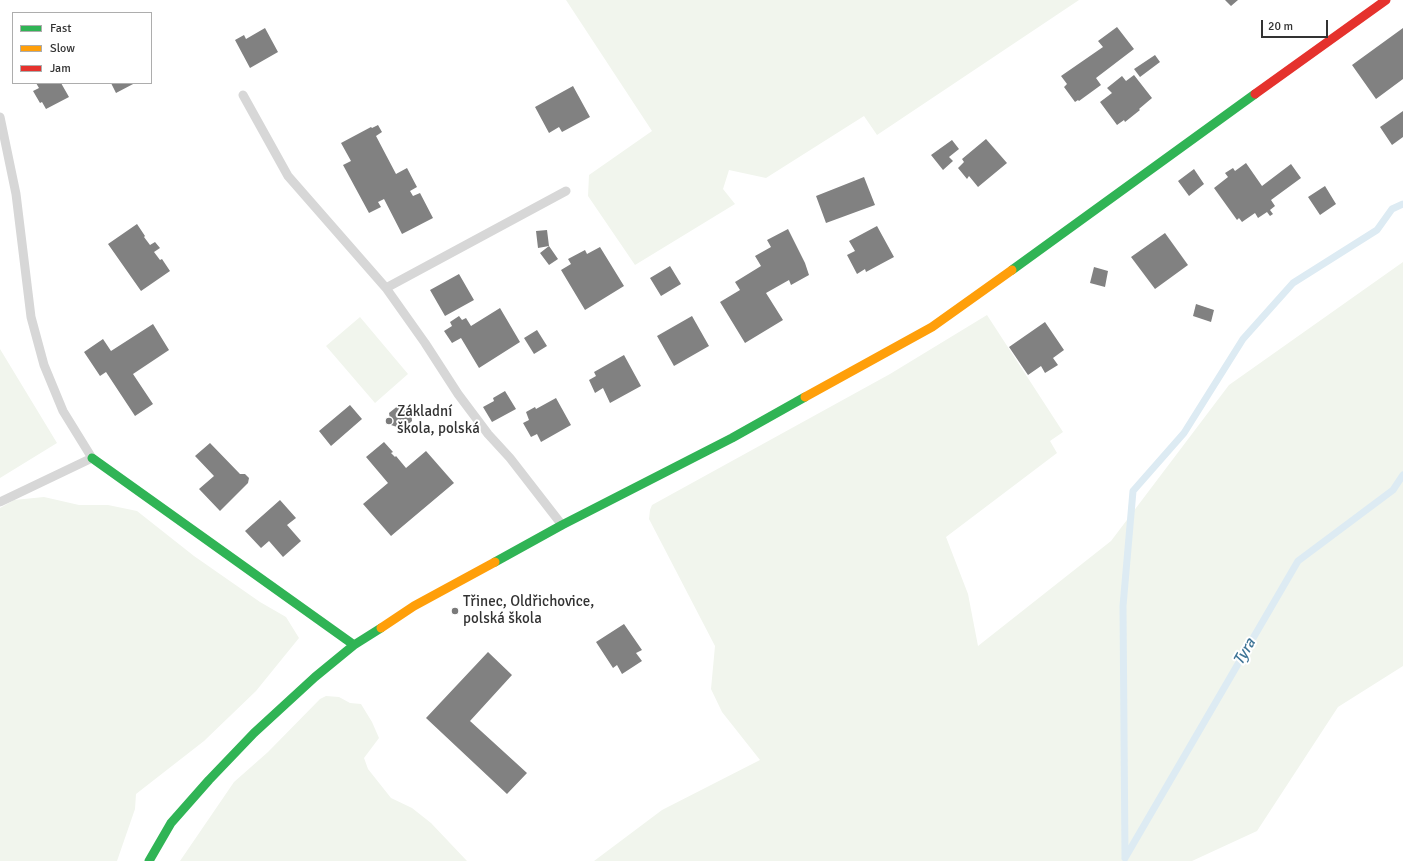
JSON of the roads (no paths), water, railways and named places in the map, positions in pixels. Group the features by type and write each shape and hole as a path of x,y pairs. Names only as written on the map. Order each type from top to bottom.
{"street":[{"path":"149,861 171,823 209,780 254,733 315,677 354,645 414,606 562,525 732,438 932,327 1386,0"},
{"path":"92,458 354,645"}],"lane":[{"path":"243,95 288,176 386,288 425,343 458,394 488,434 510,458 562,525"},
{"path":"0,117 16,194 31,316 44,365 63,411 92,458 0,502"},
{"path":"386,288 566,191"}],"waterway":[{"path":"1125,858 1123,606 1133,491 1184,433 1243,339 1293,283 1377,230 1392,209 1403,204"},
{"name":"Tyra","path":"1125,858 1298,561 1393,490 1403,475"}],"place":[{"name":"Základní škola, polská","path":"389,421"},
{"name":"Třinec, Oldřichovice, polská škola","path":"455,611"}]}
